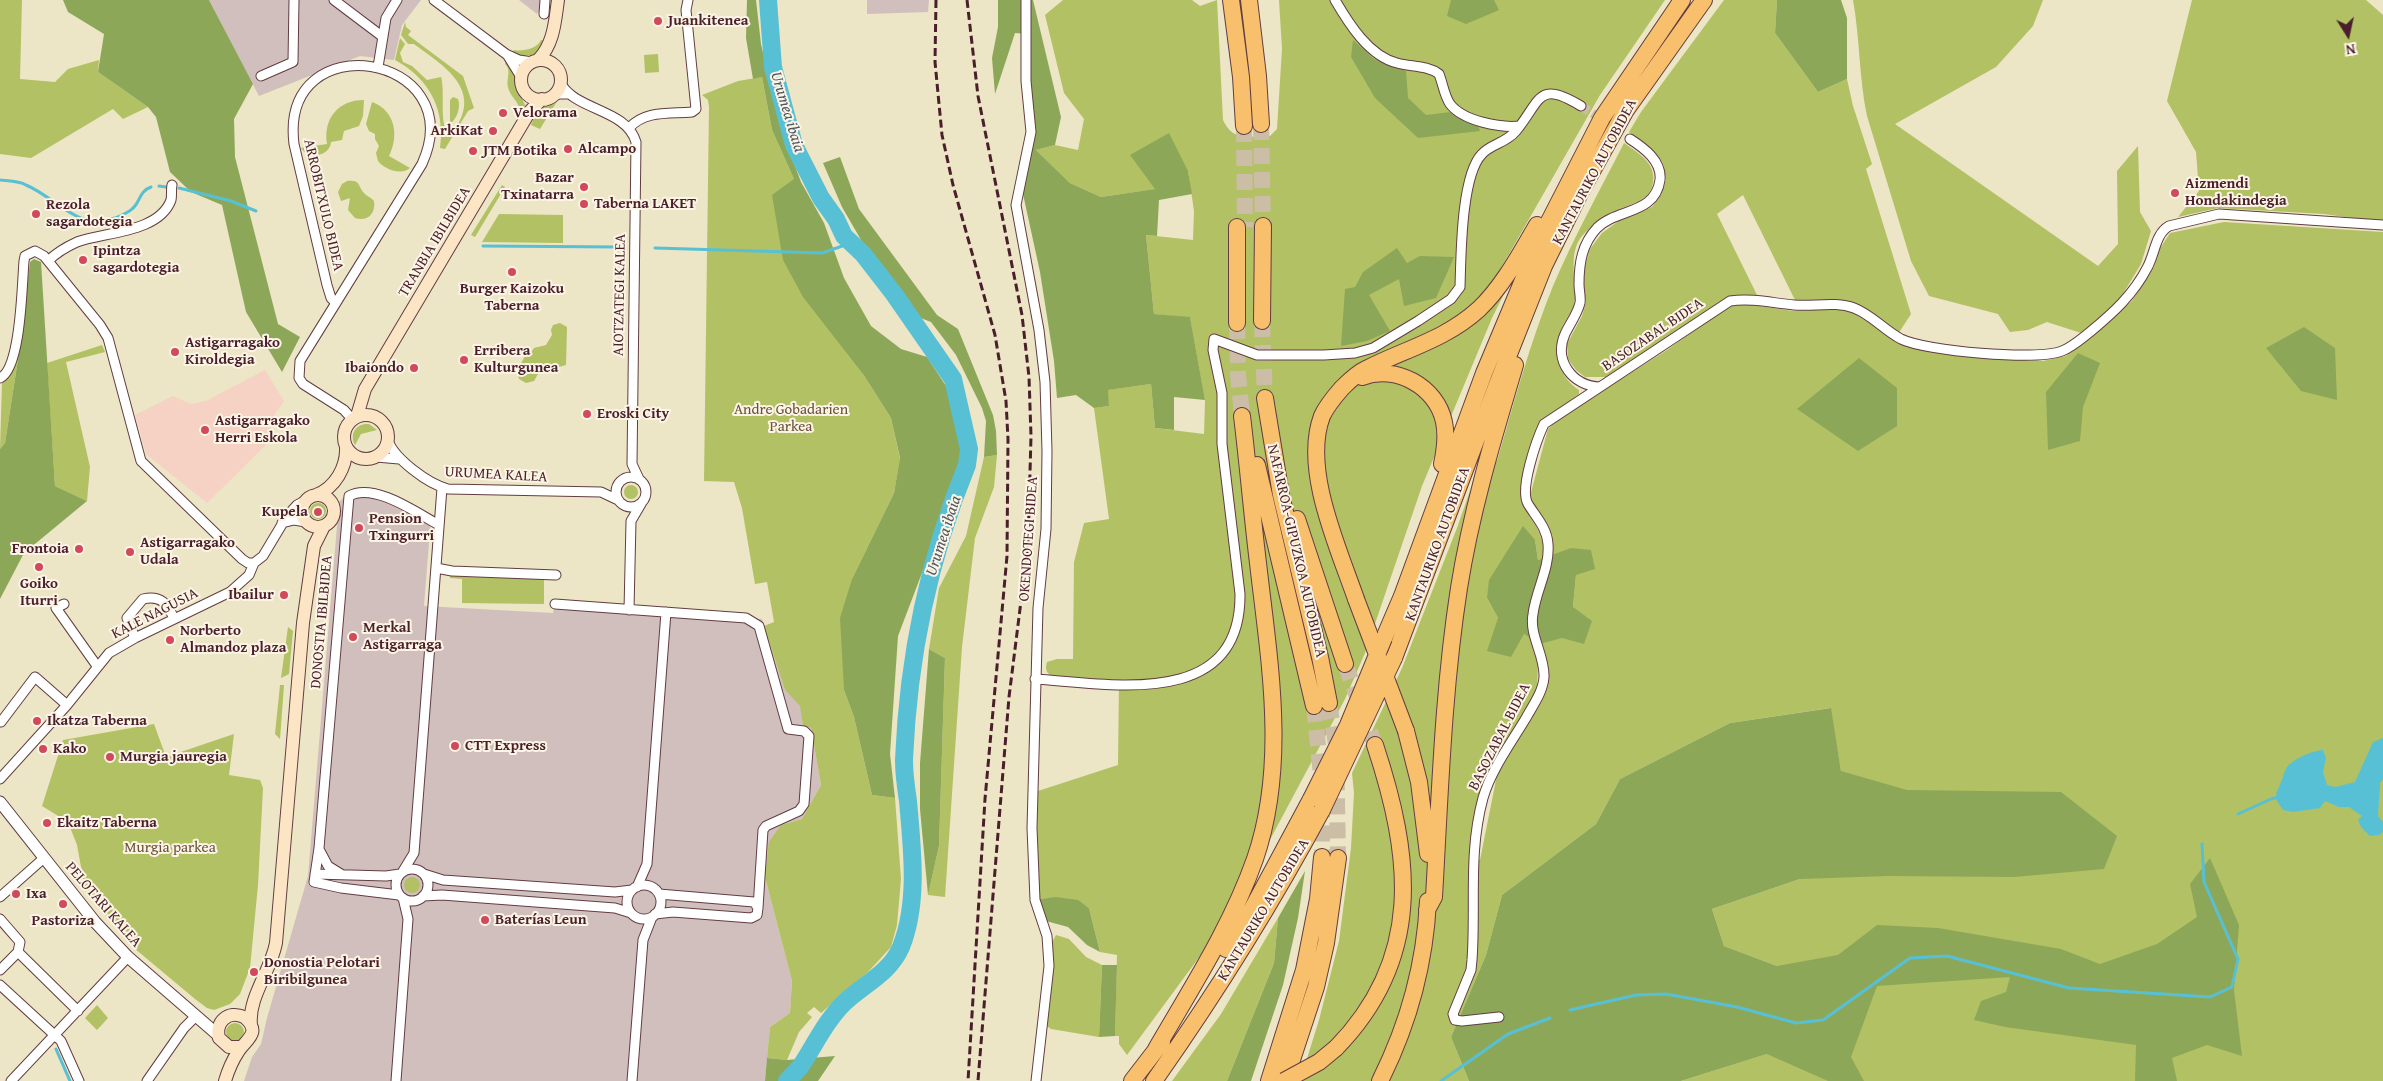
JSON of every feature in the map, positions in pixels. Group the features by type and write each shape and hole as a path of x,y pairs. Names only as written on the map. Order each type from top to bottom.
{"highway":[{"path":"1231,0 1240,68 1240,126"},
{"path":"1249,0 1258,76 1261,124"},
{"name":"KANTAURIKO AUTOBIDEA","path":"1154,1081 1230,971 1286,877 1422,543 1484,373 1542,237 1602,118 1682,0"},
{"name":"KANTAURIKO AUTOBIDEA","path":"1156,1050 1187,1009 1316,805 1394,658 1498,382 1544,266 1580,193 1626,110 1704,0"},
{"path":"1380,1081 1397,1044 1412,999 1422,955 1427,910 1428,860 1424,808 1406,731 1336,541 1318,473 1316,440 1322,415 1332,398 1346,384 1364,370 1439,338 1479,309 1506,276 1602,118"},
{"path":"1262,321 1263,226"},
{"path":"1241,227 1241,322"},
{"path":"1427,910 1434,897 1446,691 1459,588 1481,480 1544,266"},
{"path":"1346,384 1366,376 1393,374 1409,379 1423,387 1437,402 1444,422 1446,447 1422,543"},
{"name":"NAFARROA-GIPUZKOA AUTOBIDEA","path":"1156,1050 1214,952 1234,911 1256,857 1269,799 1274,751 1273,700 1245,416 1264,501 1322,705 1320,657 1283,504 1265,398 1275,424 1298,527 1345,664"},
{"path":"1284,1081 1318,1062 1354,1030 1378,995 1389,972 1398,942 1402,909 1402,862 1394,809 1375,746"},
{"path":"1269,1081 1304,970 1318,899 1330,857 1326,944 1316,987 1284,1081"},
{"path":"1132,1081 1156,1050"}],"main road":[{"path":"558,0 551,40 555,66 560,82"},
{"path":"530,111 528,95 521,84 523,71 535,61 551,40"},
{"path":"535,61 547,61 555,66"},
{"name":"TRANBIA IBILBIDEA","path":"354,418 365,389 530,111 548,97 560,82"},
{"path":"528,95 548,97"},
{"path":"342,470 363,459 376,457 384,450 388,441 384,424 374,416 366,404 365,389"},
{"path":"363,459 353,455 346,447 344,441 345,429 354,418 374,416"},
{"path":"332,485 333,514 324,526 316,527 307,523 302,507 312,497 332,485 342,470 346,447"},
{"path":"312,497 325,497 332,504"},
{"name":"DONOSTIA IBILBIDEA","path":"307,523 314,546"},
{"name":"DONOSTIA IBILBIDEA","path":"250,1025 252,1008 272,962 277,934 303,623 314,546 324,526"},
{"name":"DONOSTIA IBILBIDEA","path":"230,1016 247,1000 277,934"},
{"path":"230,1016 244,1017 250,1025 252,1032 250,1040 241,1047 226,1076 219,1025 230,1016"},
{"path":"221,1039 233,1048 241,1047"}],"street":[{"path":"261,76 293,62 294,0"},
{"path":"334,0 384,37"},
{"path":"378,67 386,18 398,0"},
{"path":"434,0 506,54 518,60 535,61"},
{"path":"544,14 545,0"},
{"path":"560,82 570,94 621,121 629,128 636,120 644,116 692,112 696,109 686,10 688,0"},
{"name":"OKENDOTEGI BIDEA","path":"1026,0 1026,81 1031,132 1016,205 1039,330 1045,382 1047,451 1046,529 1038,608 1035,679 1032,820 1034,883 1039,914 1048,941 1049,966 1036,1081"},
{"path":"1335,0 1358,34 1383,59 1425,68 1439,74 1449,102 1459,112 1496,126 1520,126"},
{"path":"506,54 521,78"},
{"name":"ARROBITXULO BIDEA","path":"336,303 328,290 298,162 293,135 294,115 301,96 322,76 349,66 378,67 403,79 422,100 430,128 428,146 422,164 336,303 300,361 299,378 303,384 354,418"},
{"path":"1035,679 1118,686 1151,685 1190,677 1218,660 1231,637 1240,608 1238,572 1222,444 1222,393 1214,340 1257,355 1355,353 1373,348 1441,306 1460,288 1466,198 1476,161 1488,148 1507,141 1540,97 1548,92 1559,94 1581,106"},
{"path":"548,97 570,94"},
{"name":"AIOTZATEGI KALEA","path":"629,128 634,137 636,148 632,464 639,479"},
{"path":"1600,387 1578,382 1568,371 1562,350 1564,335 1577,313 1580,301 1580,267 1582,252 1588,241 1598,228 1606,222 1645,206 1657,190 1660,179 1659,170 1654,159 1645,149 1630,139"},
{"path":"48,261 56,253 78,242 130,230 156,218 171,200 172,185"},
{"name":"BASOZABAL BIDEA","path":"1499,1016 1462,1021 1455,1020 1453,1014 1471,970 1472,873 1483,798 1500,762 1540,694 1544,676 1534,634 1532,615 1544,576 1548,543 1544,529 1527,503 1524,494 1535,446 1544,424 1691,329 1730,301 1746,299 1795,305 1839,305 1853,308 1868,315 1902,340 1918,344 1976,352 2050,354 2062,351 2074,344 2123,304 2148,267 2162,230 2169,226 2219,214 2383,225"},
{"path":"0,378 11,366 14,357 25,256 35,251 48,261 100,325 108,338 141,461 242,559 254,563"},
{"name":"URUMEA KALEA","path":"388,441 399,459 442,488 601,492 621,502"},
{"name":"URUMEA KALEA","path":"376,457 399,459"},
{"path":"631,521 616,490 632,464"},
{"path":"620,481 631,477 639,479 646,491 631,521 629,610"},
{"name":"URUMEA KALEA","path":"601,492 620,481"},
{"path":"423,896 428,884 414,853 442,488"},
{"name":"DONOSTIA IBILBIDEA","path":"315,874 319,848 349,496 354,494 381,496 396,500 439,525"},
{"name":"KALE NAGUSIA","path":"0,779 67,705 109,653 235,588 249,575 254,563 260,560 282,523 293,509 312,497"},
{"path":"621,502 632,507 640,504"},
{"path":"282,523 294,520 307,523"},
{"path":"436,568 556,575"},
{"path":"135,638 127,618 143,599 157,598 163,601 174,619"},
{"path":"64,604 56,608 97,666"},
{"path":"555,604 746,618 758,624 788,730 804,731 809,736 804,804 799,811 766,826 763,830 758,908 757,915 751,918 673,912 641,918 615,908 442,895 423,896 411,901 401,896 341,888 314,882 315,874 386,876 412,869 438,879 615,892 647,885 657,892 754,902 758,908"},
{"path":"632,1081 643,940 660,907 647,864 666,612"},
{"path":"1,722 35,677 67,705"},
{"name":"PELOTARI KALEA","path":"0,802 95,922 128,957 221,1039"},
{"path":"319,848 328,866 336,872 346,875"},
{"path":"396,1081 408,919 396,884 414,853"},
{"path":"0,897 44,858"},
{"path":"631,913 627,899 647,864"},
{"path":"0,919 20,942 18,952 0,970"},
{"path":"18,952 78,1011"},
{"path":"11,1081 128,957"},
{"path":"0,985 62,1041 79,1081"},
{"path":"147,1081 184,1028 195,1017 206,1021 230,1016"}],"shaded area":[{"path":"209,0 421,0 402,25 394,60 360,56 259,96"},
{"path":"519,0 546,0 537,14"},
{"path":"867,0 929,0 928,12 867,14"},
{"name":"Astigarragako Herri Eskola","path":"265,370 284,401 270,421 271,440 207,503 146,454 135,415 173,396 191,404 206,401"},
{"path":"352,490 391,494 431,517 424,606 553,613 555,604 762,619 785,690 801,706 803,726 811,728 821,785 802,819 781,825 765,877 792,981 790,1013 770,1027 765,1081 244,1081 252,1057 261,1044 308,876 339,502"}],"green space":[{"path":"0,0 22,0 20,79 55,82 68,69 99,60 98,72 148,107 123,119 113,109 31,158 0,154"},
{"path":"63,0 209,0 253,84 234,119 235,157 278,324 300,337 282,372 246,312 222,205 191,192 170,172 156,117 148,107 98,72 104,34 68,12"},
{"path":"747,0 756,0 761,44 780,126 801,182 824,223 844,278 871,326 901,349 927,357 946,386 966,447 960,473 898,636 890,754 895,798 872,795 854,717 844,690 840,618 852,579 894,493 900,458 891,418 863,374 803,297 783,260 772,195 794,179 772,130 762,77 753,79 746,38"},
{"path":"998,0 1033,0 1061,117 1055,145 1036,150 1070,183 1101,197 1155,189 1130,155 1169,133 1188,171 1192,194 1159,200 1157,236 1146,235 1154,314 1190,317 1205,400 1174,397 1174,430 1155,428 1151,384 1108,390 1109,406 1094,408 1076,395 1057,398 1054,361 1040,272 1023,194 1031,154 1034,119 1028,80 1028,34 1015,33 995,94 992,58 998,27"},
{"path":"1063,0 1192,0 1200,6 1217,0 1223,120 1232,132 1249,137 1270,136 1277,129 1282,49 1279,0 1665,0 1600,95 1497,275 1509,284 1492,318 1422,486 1365,653 1345,699 1264,851 1200,956 1127,1055 1119,1044 1119,1036 1115,1036 1117,955 1100,952 1089,908 1083,904 1065,899 1040,899 1037,839 1038,791 1118,765 1119,681 1052,677 1047,672 1046,667 1047,662 1057,659 1073,659 1074,562 1084,523 1109,519 1094,408 1109,406 1107,390 1151,384 1155,428 1204,434 1205,401 1190,318 1154,314 1146,235 1193,240 1194,211 1188,171 1156,189 1101,197 1070,183 1036,150 1055,145 1078,150 1084,119 1064,93 1045,15"},
{"path":"1451,0 1494,0 1499,10 1466,24 1447,16"},
{"path":"1724,0 1777,0 1775,33 1818,92 1847,79 1853,106 1872,164 1866,169 1911,314 1898,334 1869,313 1796,302 1743,195 1717,214 1758,297 1738,295 1726,298 1684,330 1611,377 1585,377 1576,370 1568,359 1567,344 1582,316 1586,302 1583,284 1585,265 1590,249 1602,233 1620,220 1652,207 1661,195 1666,180 1663,163 1654,151 1629,132 1641,112"},
{"path":"1777,0 1841,0 1847,18 1847,79 1818,92 1775,33"},
{"path":"1853,0 2043,0 2033,26 1996,67 1895,124 2098,266 2118,244 2117,171 2138,146 2140,212 2151,231 2141,264 2115,307 2081,333 2047,322 2028,330 2010,332 1998,314 1929,296 1911,261 1867,116"},
{"path":"2192,0 2366,0 2383,15 2383,220 2366,220 2324,214 2218,208 2178,217 2199,191 2196,152 2167,101"},
{"path":"405,22 406,27 411,31 408,35 463,76 474,108 468,111 445,149 440,148 441,137 457,126 463,112 464,100 461,88 446,68 414,44 408,44 401,35"},
{"path":"400,38 405,44 400,53 403,62 412,66 427,80 441,77 443,118 446,129 441,133 438,110 434,99 414,73 395,60"},
{"path":"541,40 546,40 535,54 521,57 512,53 514,50 526,50 534,47"},
{"path":"1353,40 1374,59 1406,71 1408,98 1426,115 1451,112 1477,123 1480,131 1418,138 1375,98 1351,57"},
{"path":"658,54 659,72 645,73 644,55"},
{"path":"506,61 515,76 518,91 525,105 522,118 519,116 520,108 509,91"},
{"name":"Andre Gobadarien Parkea","path":"762,77 772,130 794,179 863,374 891,418 900,459 894,493 852,579 844,690 854,717 872,795 895,798 901,879 897,925 891,947 868,972 821,1013 814,1007 807,1013 812,1017 799,1032 787,1060 767,1058 770,1027 790,1013 792,981 765,877 769,842 781,825 802,819 821,785 811,728 803,726 800,706 785,690 764,626 774,622 767,582 755,584 742,508 734,482 704,481 709,107 708,100 702,95 738,81"},
{"path":"453,97 458,99 459,109 455,119 450,124 450,100"},
{"path":"559,98 540,129 531,125 537,110"},
{"path":"364,100 363,116 359,126 344,131 342,140 331,142 327,151 319,155 309,154 301,148 327,144 327,127 334,113 347,103"},
{"path":"372,102 386,111 391,118 394,140 389,156 410,168 402,171 393,170 384,167 378,161 376,153 379,146 375,139 375,134 369,131 366,124"},
{"path":"1624,143 1647,161 1653,172 1652,187 1645,197 1617,210 1592,226 1582,236 1575,250 1575,299 1571,312 1558,338 1557,355 1566,379 1579,390 1579,394 1543,421 1524,504 1540,535 1544,549 1544,558 1538,560 1535,540 1487,598 1498,618 1531,638 1538,665 1537,688 1523,719 1485,782 1472,858 1480,860 1497,775 1548,685 1546,658 1540,644 1562,637 1573,607 1576,575 1551,556 1538,513 1530,496 1548,429 1557,420 1667,350 1729,306 1746,304 1793,311 1835,309 1850,311 1904,345 1978,358 2043,361 2066,356 2132,301 2154,267 2159,250 2170,233 2224,222 2383,232 2383,1081 1681,1081 1767,1054 1777,966 1724,946 1712,909 1800,879 1841,771 1830,708 1730,723 1620,779 1596,824 1502,895 1486,955 1451,1037 1469,1081 1300,1081 1319,1020 1339,941 1351,848 1354,793 1352,773 1402,668 1457,528 1480,462 1497,461 1530,351 1553,286 1578,232"},
{"path":"840,157 859,209 937,315 958,329 993,415 997,455 984,457 986,421 982,408 956,355 931,322 913,315 868,252 842,207 823,163"},
{"path":"347,181 357,182 365,194 374,201 374,210 367,218 355,218 348,210 350,198 341,201 338,192 342,184"},
{"path":"502,185 505,187 475,237 471,235"},
{"path":"499,214 563,215 563,243 482,242"},
{"path":"1397,248 1407,263 1420,256 1454,257 1436,298 1404,306 1399,279 1369,295 1390,331 1367,341 1341,346 1345,289 1355,287 1363,272"},
{"path":"34,259 41,262 55,486 87,501 24,553 0,599 0,449 5,443 19,353 30,262"},
{"path":"560,323 567,327 566,365 555,368 548,364 539,366 538,374 534,381 526,383 519,379 517,371 525,356 529,355 534,348 546,345 552,335 553,325"},
{"path":"2304,327 2335,348 2337,400 2301,391 2266,348"},
{"path":"102,345 105,352 66,362 90,467 87,501 55,486 47,363"},
{"path":"19,353 5,443 0,449 2,383 8,378"},
{"path":"2078,353 2100,363 2083,407 2080,441 2048,450 2046,392"},
{"path":"1859,358 1897,388 1897,426 1858,451 1797,409"},
{"path":"369,424 377,430 361,434 355,445 353,433 357,427"},
{"path":"997,455 994,487 975,538 962,647 945,897 928,895 939,846 945,658 929,649 939,588 966,536 984,457"},
{"path":"628,485 634,485 638,492 634,499 628,499 624,495 624,489"},
{"path":"315,503 321,503 326,508 324,517 315,519 310,514 310,508"},
{"path":"1523,526 1535,540 1538,560 1571,548 1591,550 1595,569 1576,575 1573,607 1592,621 1584,644 1562,638 1540,644 1524,634 1511,657 1487,651 1498,618 1487,598 1489,580"},
{"path":"450,571 544,572 544,604 462,603 462,579 450,578"},
{"path":"288,627 293,631 289,674 281,678"},
{"path":"929,649 945,658 939,846 928,895 920,809 920,763"},
{"path":"280,685 284,685 280,739 275,734"},
{"path":"1831,708 1841,771 1907,790 2061,792 2117,836 2104,869 2014,877 1887,876 1800,879 1712,909 1724,946 1777,966 1838,955 1877,925 1938,928 2061,949 2100,964 2157,944 2197,917 2190,884 2210,858 2239,925 2234,990 2242,1056 2207,1045 2172,1058 2177,1081 2135,1081 2136,1045 2005,1027 1974,1020 1981,1001 2006,992 2010,977 1877,986 1851,1057 1864,1081 1828,1081 1767,1054 1681,1081 1469,1081 1451,1037 1486,955 1502,895 1596,824 1620,779 1730,723"},
{"name":"Murgia parkea","path":"154,724 166,757 234,734 229,775 260,780 263,788 258,885 250,968 240,994 230,1004 214,1010 207,1008 195,999 134,948 86,894 77,845 68,822 42,806 63,740"},
{"path":"1305,871 1298,918 1283,985 1251,1081 1227,1081 1274,963 1278,918"},
{"path":"409,877 415,877 420,882 418,891 409,893 404,888 404,882"},
{"path":"1056,897 1078,900 1089,908 1100,952 1087,945 1068,927 1046,921 1040,899"},
{"path":"1278,918 1274,963 1227,1081 1172,1081 1221,1014"},
{"path":"1056,935 1069,939 1086,957 1102,965 1099,1037 1051,1029 1047,1026 1051,992 1052,942"},
{"path":"1102,965 1117,965 1115,1036 1099,1037"},
{"path":"97,1005 108,1018 97,1030 85,1018"},
{"path":"235,1023 241,1026 244,1032 241,1038 235,1041 229,1038 226,1032 229,1026"},
{"path":"835,1056 818,1081 765,1081 767,1058 787,1060"}],"water":[{"path":"2383,738 2383,779 2380,783 2378,816 2383,822 2383,832 2379,835 2370,836 2361,827 2358,820 2362,816 2349,807 2339,807 2325,801 2320,808 2293,812 2283,810 2277,801 2276,793 2286,769 2299,758 2323,750 2326,758 2323,772 2327,785 2335,787 2355,782 2373,742"}],"waterway":[{"name":"Urumea ibaia","path":"768,0 773,67 794,145 821,198 836,219 844,236 863,254 894,294 953,379 969,449 967,465 931,573 910,684 904,760 913,875 907,930 901,947 890,964 839,1008 802,1064 787,1081"},
{"path":"0,180 23,184 68,212 90,221 102,221 124,214 135,206 144,191 151,187"},
{"path":"159,186 166,187"},
{"path":"179,188 231,201 256,211"},
{"path":"655,248 822,253 851,243"},
{"path":"483,246 620,247"},
{"path":"2238,814 2279,797"},
{"path":"1570,1010 1636,995 1666,994 1737,1007 1796,1023 1823,1020 1910,958 1947,956 2069,988 2210,997 2232,987 2238,959 2204,882 2202,844"},
{"path":"1441,1081 1508,1034 1550,1018"},
{"path":"56,1049 70,1081"}],"tunnel":[{"path":"1581,106 1603,120"},
{"path":"1261,124 1263,226"},
{"path":"1244,126 1245,227"},
{"path":"1262,321 1265,398"},
{"path":"1237,323 1238,374 1242,416"},
{"path":"1345,664 1375,745"},
{"path":"1329,703 1336,744 1338,858"},
{"path":"1314,706 1322,786 1322,857"}],"railway":[{"path":"936,0 935,62 942,135 953,185 995,335 1006,401 1008,439 1007,556 985,799 968,1081"},
{"path":"967,0 978,96 1022,315 1029,377 1031,436 1028,545 1009,697 978,1081"}],"place":[{"name":"Juankitenea","path":"658,21"},
{"name":"Velorama","path":"503,113"},
{"name":"ArkiKat","path":"493,131"},
{"name":"Alcampo","path":"568,149"},
{"name":"JTM Botika","path":"473,151"},
{"name":"Bazar Txinatarra","path":"584,187"},
{"name":"Aizmendi Hondakindegia","path":"2175,193"},
{"name":"Taberna LAKET","path":"584,204"},
{"name":"Rezola sagardotegia","path":"36,214"},
{"name":"Ipintza sagardotegia","path":"83,260"},
{"name":"Burger Kaizoku Taberna","path":"512,272"},
{"name":"Astigarragako Kiroldegia","path":"175,352"},
{"name":"Erribera Kulturgunea","path":"464,360"},
{"name":"Ibaiondo","path":"414,368"},
{"name":"Eroski City","path":"587,414"},
{"name":"Astigarragako Herri Eskola","path":"205,430"},
{"name":"Kupela","path":"318,512"},
{"name":"Pension Txingurri","path":"359,528"},
{"name":"Frontoia","path":"79,549"},
{"name":"Astigarragako Udala","path":"130,552"},
{"name":"Goiko Iturri","path":"39,567"},
{"name":"Ibailur","path":"284,595"},
{"name":"Merkal Astigarraga","path":"353,637"},
{"name":"Norberto Almandoz plaza","path":"170,640"},
{"name":"Ikatza Taberna","path":"37,721"},
{"name":"CTT Express","path":"455,746"},
{"name":"Kako","path":"43,749"},
{"name":"Murgia jauregia","path":"110,757"},
{"name":"Ekaitz Taberna","path":"47,823"},
{"name":"Ixa","path":"16,894"},
{"name":"Pastoriza","path":"63,904"},
{"name":"Baterías Leun","path":"485,920"},
{"name":"Donostia Pelotari Biribilgunea","path":"254,972"}]}
